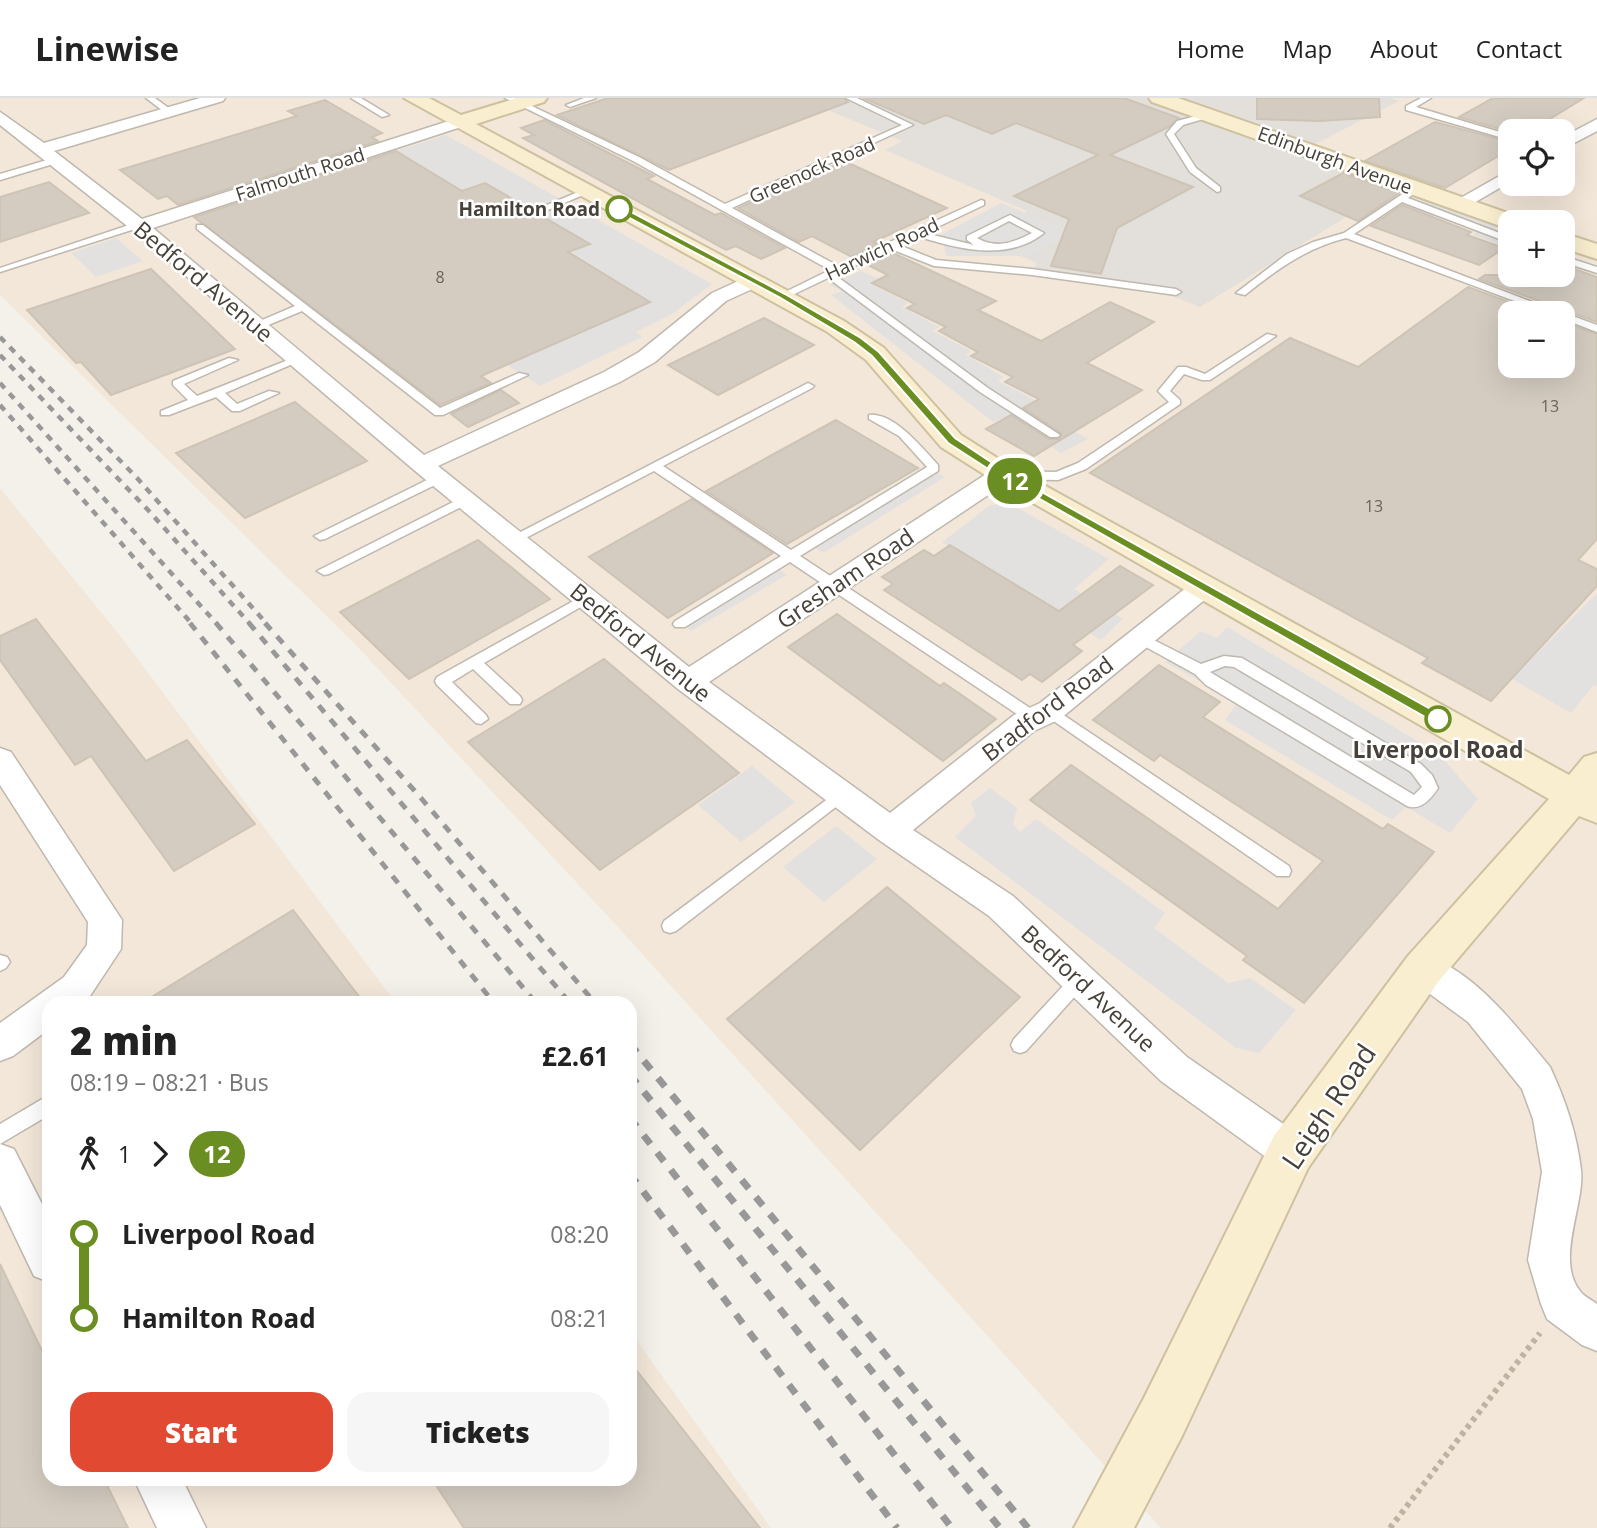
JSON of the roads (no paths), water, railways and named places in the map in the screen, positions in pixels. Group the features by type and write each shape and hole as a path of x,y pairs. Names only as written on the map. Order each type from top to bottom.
{"street":[{"path":"50,155 196,101 217,98"},
{"path":"414,98 782,296 858,340 875,354 951,440 1003,474 1205,586 1589,790"},
{"name":"Edinburgh Avenue","path":"1159,98 1408,194 1459,204 1498,218"},
{"path":"461,122 523,100"},
{"name":"Bedford Avenue","path":"0,117 138,226 430,472 688,682 890,831 1001,906 1174,1069 1291,1152"},
{"name":"Falmouth Road","path":"138,226 461,122"},
{"path":"1575,137 1597,124"},
{"path":"1459,204 1498,182"},
{"path":"1575,244 1597,252"},
{"path":"430,472 647,357 719,297 754,281"},
{"name":"Gresham Road","path":"688,682 1003,474"},
{"name":"Bradford Road","path":"890,831 1205,586"},
{"path":"0,760 105,920 104,949 76,988 65,996"},
{"name":"Leigh Road","path":"1103,1528 1163,1417 1291,1152 1423,968 1544,833 1589,790"},
{"path":"1423,968 1481,1011 1537,1079 1552,1119 1562,1172 1549,1261 1562,1304 1597,1330"},
{"path":"0,1044 42,1013"},
{"path":"0,1163 42,1247"},
{"path":"161,1486 182,1528"}],"lane":[{"path":"150,98 170,112"},
{"path":"355,98 385,115"},
{"path":"570,105 592,98"},
{"name":"Greenock Road","path":"724,208 901,131 909,125 850,98"},
{"path":"1427,98 1409,108 1498,134"},
{"path":"523,100 636,159 833,272 984,390 1054,435"},
{"path":"1207,115 1180,123 1170,134 1194,170 1217,189"},
{"path":"0,177 50,155"},
{"path":"545,208 586,192"},
{"path":"1241,293 1270,269 1312,243 1348,235 1408,194 1498,235"},
{"name":"Harwich Road","path":"782,296 981,203"},
{"path":"916,233 948,244 985,247 1017,246 1039,233 1005,219 970,238 985,247"},
{"path":"3,270 138,226"},
{"path":"200,227 300,308 439,413 523,375"},
{"path":"1348,235 1524,301"},
{"path":"890,245 934,263 1021,270 1176,292"},
{"path":"1575,263 1597,270"},
{"path":"257,326 300,308"},
{"path":"1575,321 1597,329"},
{"path":"1003,474 1058,476 1082,466 1176,402 1164,391 1182,369 1206,378 1271,337"},
{"path":"195,400 177,383 233,360"},
{"path":"165,413 297,360"},
{"path":"513,539 808,386"},
{"path":"216,392 236,409 273,393"},
{"path":"680,624 934,468 903,434 873,417"},
{"path":"655,466 833,586 1042,714 1283,871"},
{"path":"320,536 430,472"},
{"path":"324,570 465,500"},
{"path":"481,719 442,681 586,598"},
{"path":"1140,638 1200,670 1211,681 1413,802 1421,799 1430,788 1427,779 1416,768 1237,662 1224,661 1200,670"},
{"path":"474,662 515,700"},
{"path":"670,926 841,795"},
{"path":"1020,1045 1080,979"},
{"path":"0,1135 42,1108"}],"railway":[{"path":"0,337 137,478 267,624"},
{"path":"0,355 149,511 250,624"},
{"path":"0,383 217,624"},
{"path":"0,405 192,624"},
{"path":"190,623 488,996"},
{"path":"216,623 530,996"},
{"path":"249,623 564,996"},
{"path":"265,623 421,798 589,996"},
{"path":"637,1053 1028,1528"},
{"path":"637,1084 1000,1528"},
{"path":"637,1127 952,1528"},
{"path":"637,1183 897,1528"}],"place":[{"name":"Hamilton Road","path":"619,209"},
{"name":"Liverpool Road","path":"1438,719"}]}
